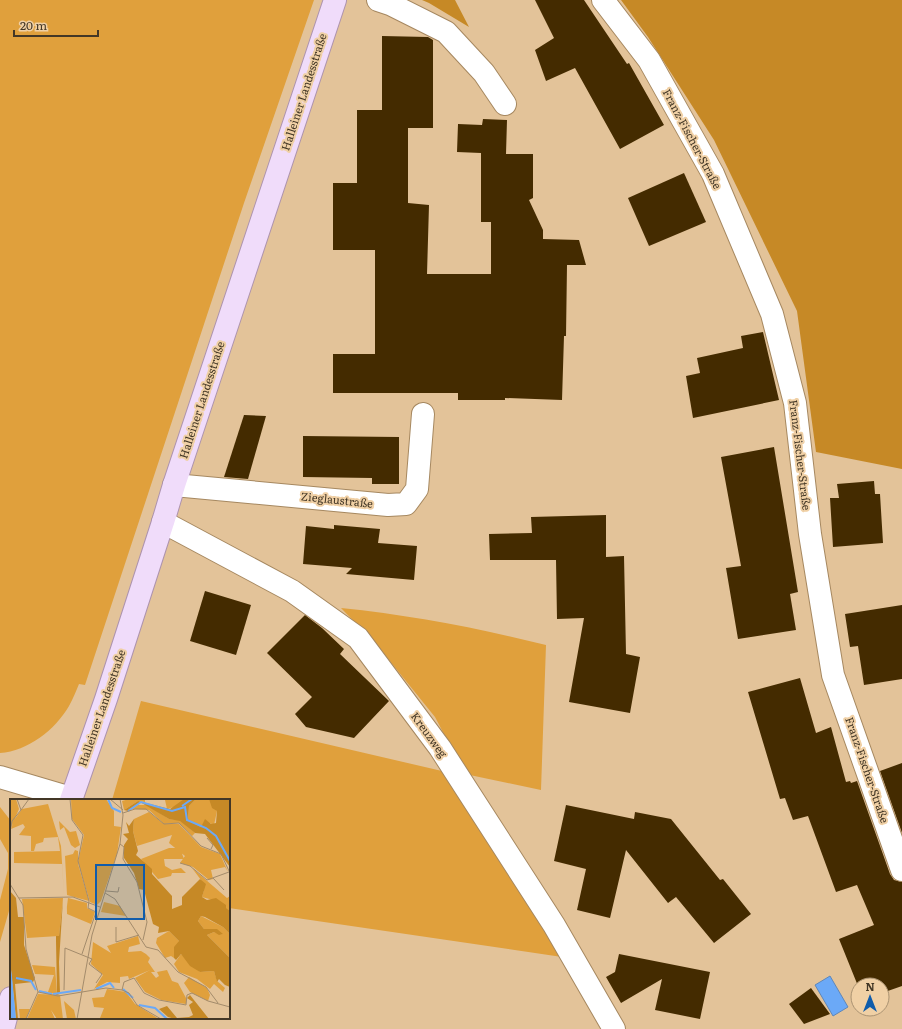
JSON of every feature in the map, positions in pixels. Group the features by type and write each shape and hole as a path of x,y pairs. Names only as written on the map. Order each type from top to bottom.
{"main road":[{"name":"Halleiner Landesstraße","path":"71,799 108,692 164,522 174,484 335,0"},
{"path":"3,1029 10,1002"}],"street":[{"path":"378,0 390,4 446,32 484,73 505,104"},
{"name":"Franz-Fischer-Straße","path":"604,0 649,60 713,174 772,314 795,403 810,534 833,675 902,870"},
{"name":"Zieglaustraße","path":"174,484 388,505 406,504 417,489 423,414"},
{"name":"Kreuzweg","path":"164,522 292,591 358,638 444,754 554,925 614,1029"},
{"path":"0,777 71,799"}],"shaded area":[{"path":"0,0 314,0 244,203 85,685 79,684 69,706 63,715 40,738 21,748 0,753"},
{"path":"422,0 455,0 469,27 429,3"},
{"path":"621,0 902,0 902,469 816,452 797,311 714,140 648,37"},
{"path":"341,608 393,614 444,623 546,645 541,790 465,774 435,717 376,644"},
{"path":"141,701 442,771 562,957 230,908 230,799 112,799"},
{"path":"0,807 10,820 10,907 0,942 0,900 8,869 8,853 0,839"}],"water":[{"path":"830,976 848,1007 833,1016 815,985"}],"building":[{"path":"535,0 584,0 627,64 629,63 664,125 620,149 575,68 546,81 535,50 554,38"},
{"path":"382,36 428,37 433,40 433,128 408,128 408,203 429,205 427,274 491,274 491,222 481,222 481,153 457,152 458,124 482,125 483,119 507,120 506,154 533,154 533,198 529,200 543,230 543,239 579,240 586,265 567,265 566,336 564,336 562,400 505,398 505,400 458,400 458,393 333,393 333,354 375,354 375,250 333,250 333,183 357,183 357,110 382,110"},
{"path":"684,173 706,222 649,246 628,198"},
{"path":"763,332 779,400 693,418 686,376 700,373 697,358 743,348 741,336"},
{"path":"244,415 266,416 248,479 224,477"},
{"path":"303,436 399,437 399,484 372,484 372,478 303,477"},
{"path":"774,447 798,592 790,594 796,630 738,639 726,568 741,566 721,457"},
{"path":"874,481 875,494 880,494 883,543 833,547 830,498 839,498 837,484"},
{"path":"606,515 606,557 624,556 626,654 640,657 630,713 569,702 584,618 557,619 556,560 490,560 489,534 532,533 531,517"},
{"path":"334,525 380,529 378,543 417,546 414,580 346,574 352,568 303,564 306,526 334,529"},
{"path":"205,591 251,605 236,655 190,641"},
{"path":"902,605 902,679 864,685 858,646 850,647 845,614"},
{"path":"305,615 322,628 344,649 340,654 389,701 354,738 306,727 295,714 312,697 267,653"},
{"path":"800,678 816,733 831,727 846,782 850,781 851,783 857,781 890,874 894,880 902,882 902,986 890,990 890,977 854,977 839,939 874,925 857,885 836,892 808,816 793,820 785,798 780,799 748,692"},
{"path":"902,763 902,833 880,771"},
{"path":"566,805 634,819 635,812 671,819 720,880 723,879 751,914 714,943 676,897 668,903 626,850 610,918 577,910 586,869 554,861"},
{"path":"619,954 710,972 700,1019 655,1010 662,979 621,1003 606,977 615,972"},
{"path":"811,988 830,1014 804,1024 789,1004"}]}
